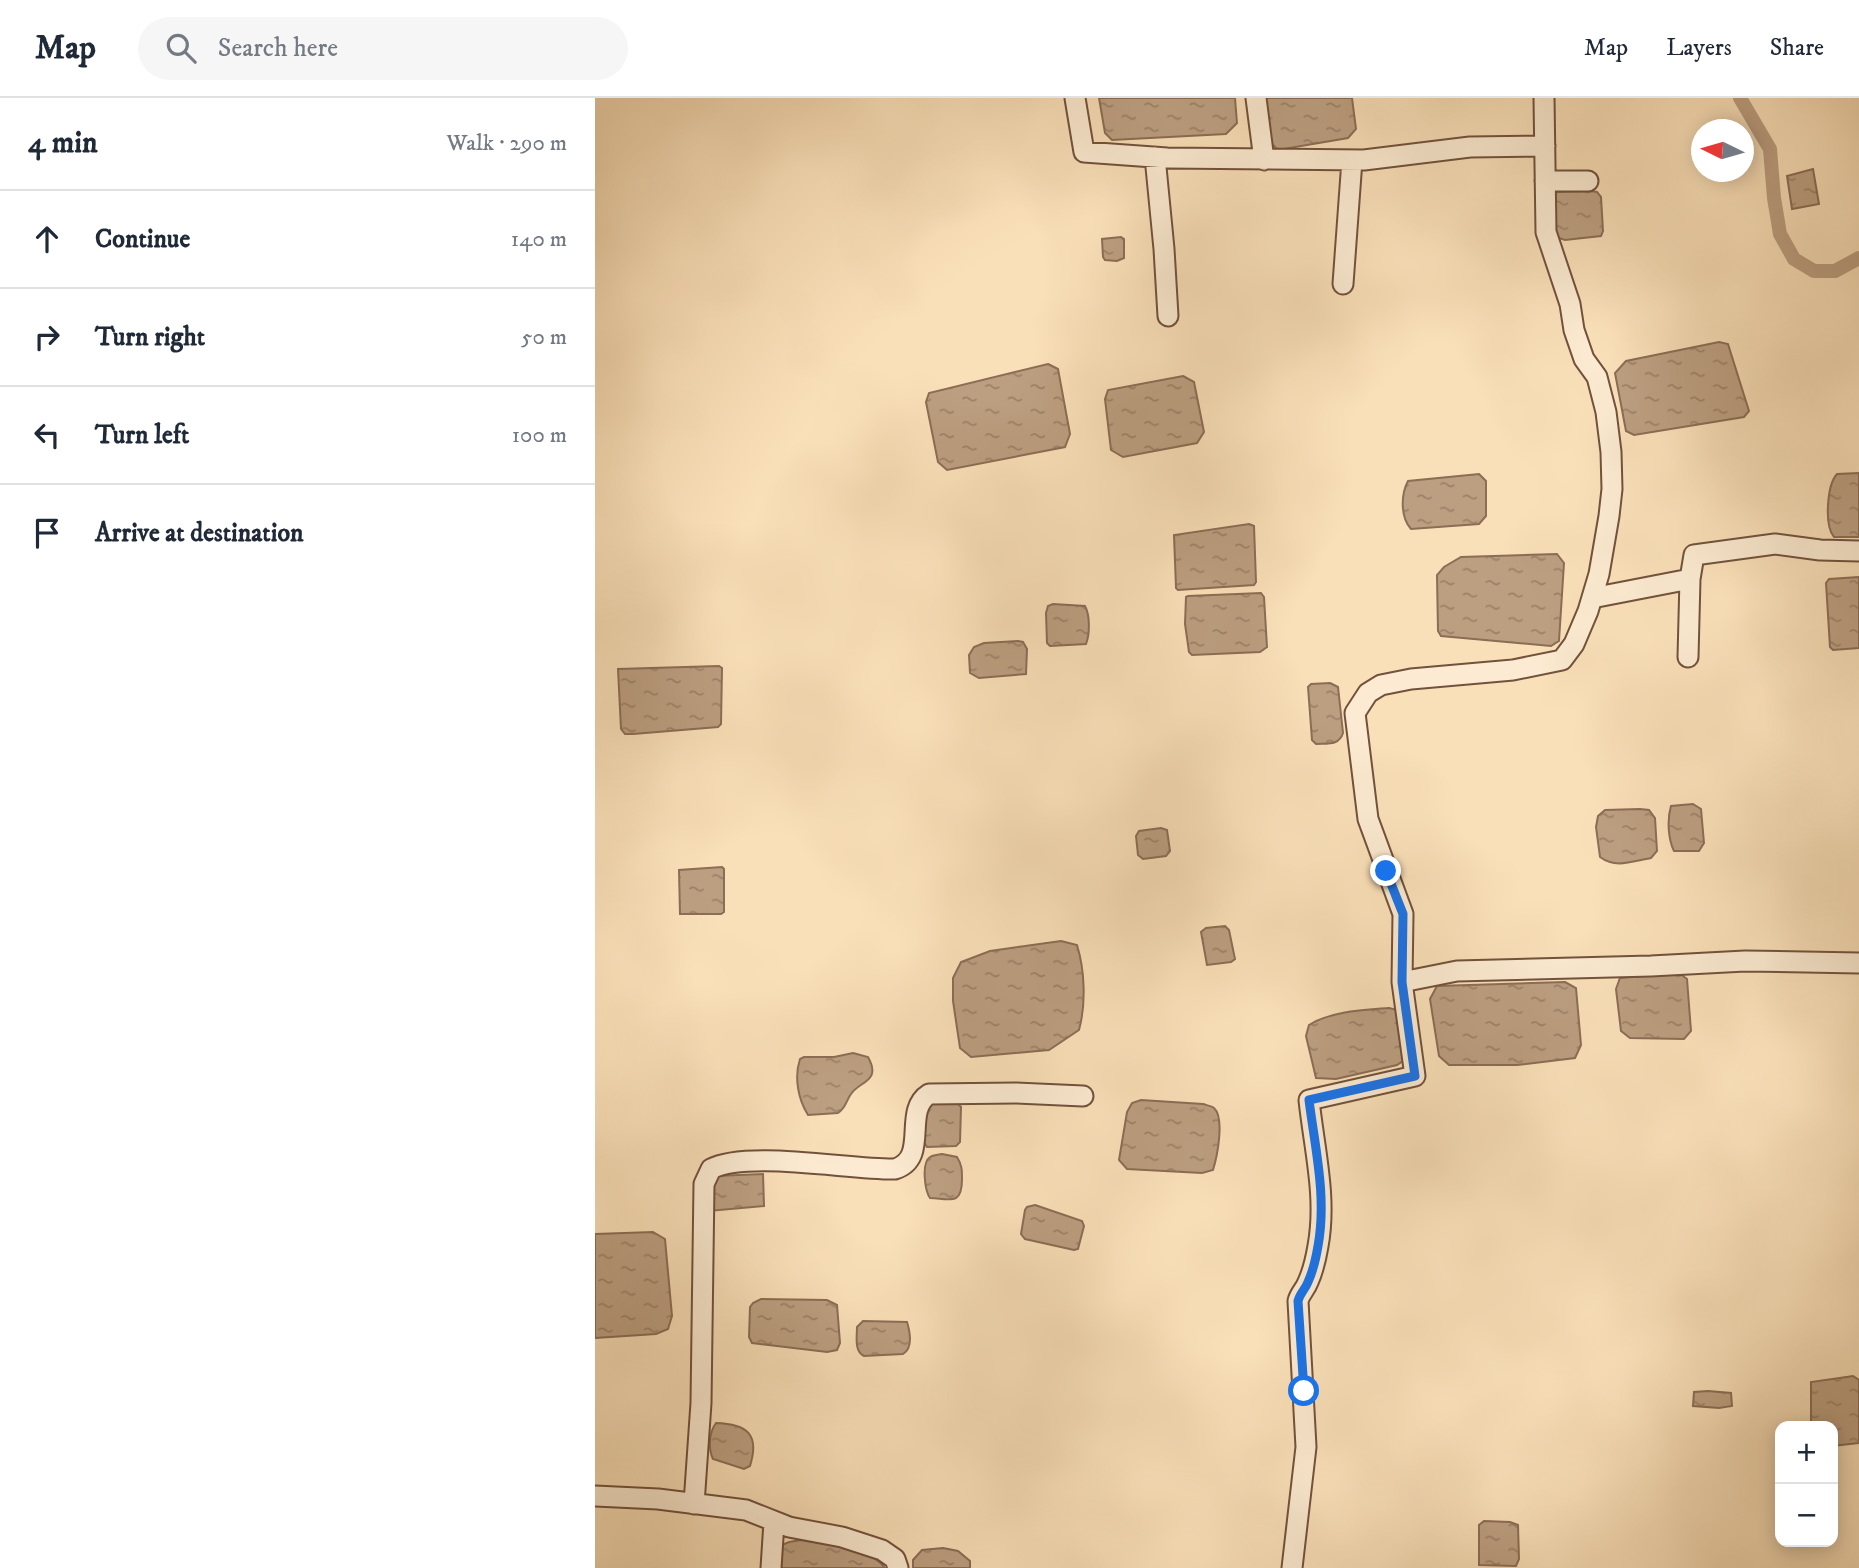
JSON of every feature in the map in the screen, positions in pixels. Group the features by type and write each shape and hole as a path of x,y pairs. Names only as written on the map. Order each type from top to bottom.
{"street":[{"path":"1075,98 1084,152 1155,157 1353,160 1470,147 1545,146"},
{"path":"1256,98 1264,160"},
{"path":"1292,1568 1307,1447 1298,1301 1299,1294 1310,1278 1321,1228 1321,1198 1309,1100 1415,1076 1402,982 1403,914 1368,819 1355,713 1368,693 1381,685 1411,679 1513,670 1562,660 1574,644 1592,597 1599,574 1609,516 1612,489 1611,452 1606,412 1597,377 1584,359 1574,330 1570,304 1546,232 1544,98"},
{"path":"1155,157 1168,316"},
{"path":"1343,284 1353,160"},
{"path":"1545,181 1588,181"},
{"path":"1688,657 1690,579 1694,555 1775,544 1820,550 1859,551"},
{"path":"1592,597 1690,579"},
{"path":"1402,982 1457,971 1745,961 1859,963"},
{"path":"694,1504 701,1403 704,1184 711,1169 727,1163 771,1161 895,1169 903,1167 911,1157 914,1149 916,1109 929,1094 1016,1093 1083,1096"},
{"path":"595,1496 746,1510 774,1522 842,1537 881,1550 895,1559 898,1568"},
{"path":"771,1568 774,1522"}],"water":[{"path":"1099,98 1235,98 1237,123 1226,134 1112,140 1105,133"},
{"path":"1265,98 1352,98 1356,129 1348,138 1278,150 1272,144"},
{"path":"1813,169 1819,204 1792,209 1787,176"},
{"path":"1557,192 1597,192 1601,197 1601,236 1565,240 1556,237 1554,195"},
{"path":"1102,239 1124,239 1124,258 1117,261 1105,260"},
{"path":"1719,342 1728,344 1749,411 1744,417 1634,435 1626,431 1615,373 1626,361"},
{"path":"1048,364 1058,369 1070,434 1065,447 947,470 938,462 926,402 929,393"},
{"path":"1183,376 1194,382 1204,432 1197,443 1123,457 1111,450 1105,399 1108,390"},
{"path":"1859,473 1859,537 1834,537 1828,515 1829,496 1834,479 1837,474"},
{"path":"1479,474 1486,481 1486,516 1479,524 1411,529 1407,524 1403,505 1408,481"},
{"path":"1249,524 1254,526 1254,585 1176,588 1174,535"},
{"path":"1557,554 1564,563 1559,641 1551,646 1441,636 1438,631 1437,575 1444,567 1461,557"},
{"path":"1859,577 1859,648 1833,650 1830,647 1826,583 1829,579"},
{"path":"1261,593 1264,597 1267,647 1260,652 1192,655 1189,652 1185,624 1186,597"},
{"path":"1048,606 1085,606 1089,625 1086,644 1050,646 1047,643 1046,613"},
{"path":"1023,642 1027,649 1026,674 979,678 970,673 969,655 974,647 984,643"},
{"path":"722,668 721,724 718,727 633,734 625,734 621,729 618,669"},
{"path":"1330,683 1338,687 1343,733 1336,742 1316,744 1312,740 1308,687 1311,684"},
{"path":"1693,804 1701,809 1704,843 1699,851 1674,851 1669,829 1671,806"},
{"path":"1605,810 1649,810 1655,818 1657,851 1651,858 1625,863 1612,863 1600,857 1596,827 1598,816"},
{"path":"1161,828 1167,830 1170,851 1166,856 1143,859 1138,855 1136,836 1139,831"},
{"path":"722,867 724,912 680,914 679,870"},
{"path":"1225,926 1229,930 1235,959 1207,965 1201,932 1206,928"},
{"path":"1061,941 1077,945 1080,955 1084,999 1079,1030 1049,1050 971,1057 960,1048 953,1001 953,978 961,962 990,951"},
{"path":"1679,973 1687,979 1691,1031 1684,1039 1630,1038 1621,1031 1616,989 1620,978"},
{"path":"1565,982 1576,988 1581,1045 1575,1058 1517,1065 1449,1065 1439,1056 1430,999 1437,986"},
{"path":"1389,1008 1397,1010 1403,1061 1397,1065 1336,1079 1316,1078 1306,1036 1309,1025 1337,1014"},
{"path":"853,1053 868,1057 872,1065 871,1076 855,1090 838,1113 808,1115 798,1088 800,1059"},
{"path":"1141,1100 1203,1104 1214,1108 1220,1129 1213,1170 1202,1173 1127,1169 1119,1160 1127,1112 1132,1103"},
{"path":"930,1102 957,1103 961,1107 960,1142 956,1146 927,1147 924,1142 926,1107"},
{"path":"942,1154 957,1157 961,1165 960,1193 949,1200 930,1198 925,1177 927,1160 931,1156"},
{"path":"763,1174 764,1206 709,1211 715,1176"},
{"path":"1035,1205 1082,1221 1084,1226 1078,1249 1025,1239 1021,1234 1025,1210"},
{"path":"653,1232 665,1239 672,1316 668,1329 656,1334 595,1338 595,1234"},
{"path":"761,1299 827,1300 837,1305 840,1343 837,1350 827,1352 752,1343 749,1337 750,1307"},
{"path":"863,1321 907,1322 910,1340 908,1348 903,1354 864,1356 857,1347 857,1327"},
{"path":"1853,1376 1859,1380 1859,1443 1838,1445 1838,1421 1811,1421 1811,1382"},
{"path":"1694,1392 1731,1393 1732,1406 1693,1406"},
{"path":"716,1423 736,1426 748,1433 753,1446 750,1466 744,1469 713,1459 710,1441"},
{"path":"1484,1521 1518,1525 1519,1559 1516,1566 1479,1565 1479,1525"},
{"path":"801,1540 858,1550 878,1560 885,1568 777,1568 782,1545"},
{"path":"943,1548 958,1551 970,1561 970,1568 913,1568 913,1560 922,1550"}],"waterway":[{"path":"1740,98 1770,149 1780,234 1794,259 1814,271 1835,271 1859,258"}],"route":[{"path":"1304,1391 1298,1301 1299,1294 1310,1278 1321,1228 1321,1198 1309,1100 1415,1076 1402,982 1403,914 1386,871"}]}
